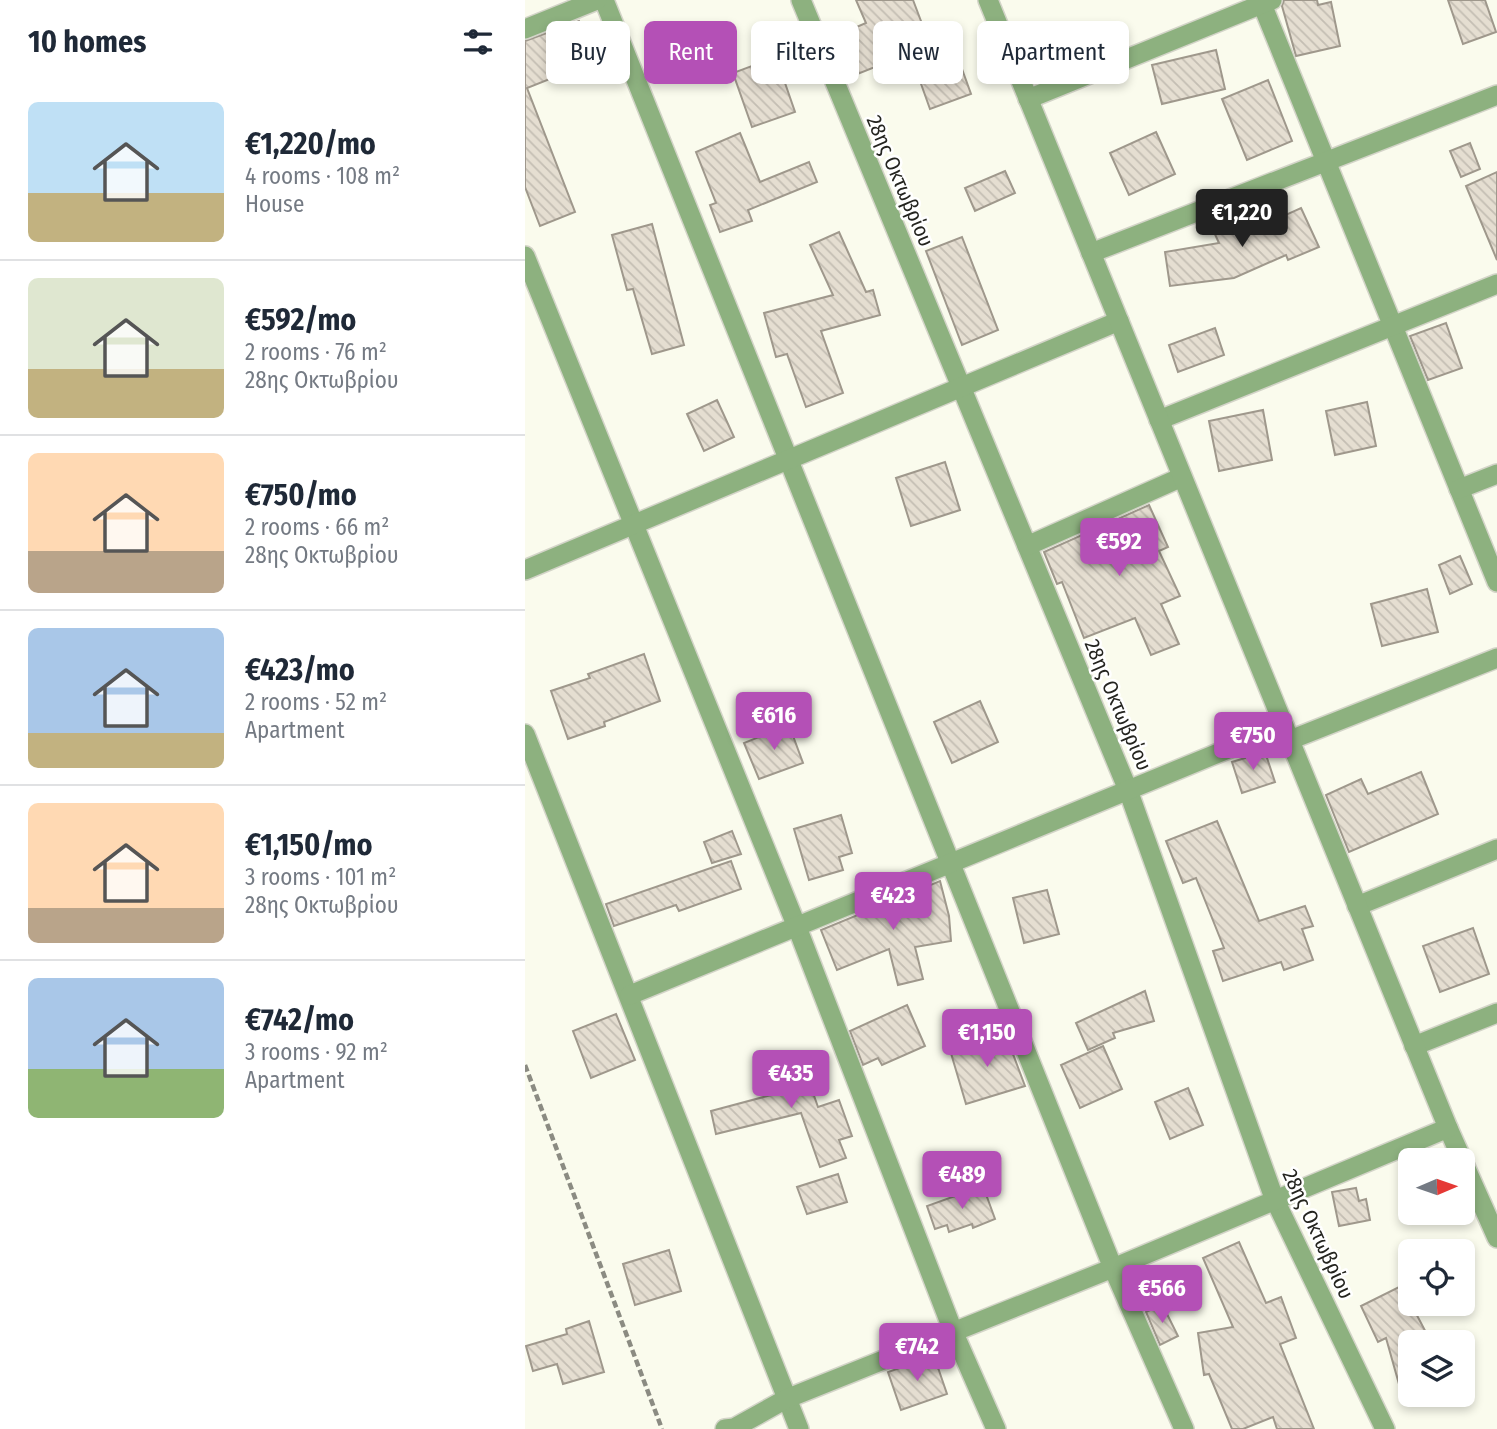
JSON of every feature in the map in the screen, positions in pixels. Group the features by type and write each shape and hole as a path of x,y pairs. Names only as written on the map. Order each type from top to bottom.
{"street":[{"path":"525,29 597,0"},
{"path":"604,0 1113,1268 1184,1429"},
{"name":"28ης Οκτωβρίου","path":"801,0 1128,790 1274,1198 1385,1429"},
{"path":"988,0 1448,1128 1491,1205 1497,1238"},
{"path":"1028,99 1267,2 1327,163 1497,582"},
{"path":"1091,253 1497,95"},
{"path":"525,256 797,926 953,1331 996,1429"},
{"path":"1159,420 1497,285"},
{"path":"525,570 1119,321"},
{"path":"1459,489 1497,474"},
{"path":"1027,546 1182,477"},
{"path":"630,995 1128,790 1497,658"},
{"path":"525,734 799,1429"},
{"path":"1357,905 1497,849"},
{"path":"1415,1046 1497,1013"},
{"path":"725,1429 734,1428 786,1399 1113,1268 1274,1198 1448,1128"}],"path":[{"path":"525,1065 663,1429"}],"building":[{"path":"856,0 913,0 921,21 873,21 873,68 859,73 859,26 866,23"},
{"path":"1284,0 1317,0 1318,5 1331,2 1340,46 1296,56 1282,6"},
{"path":"1448,0 1485,0 1496,32 1463,44"},
{"path":"546,33 546,80 527,88 575,212 540,226 525,187 525,41"},
{"path":"1216,50 1225,89 1162,104 1152,65"},
{"path":"751,66 751,84 785,84 795,112 752,127 737,84 737,72"},
{"path":"963,72 971,94 930,109 921,84 963,84"},
{"path":"1268,80 1292,141 1247,160 1222,99"},
{"path":"1156,132 1175,174 1129,195 1110,153"},
{"path":"740,133 760,182 809,162 817,182 748,210 752,221 720,232 710,205 716,203 696,152"},
{"path":"1470,143 1480,169 1461,177 1450,151"},
{"path":"1005,171 1015,193 975,211 965,188"},
{"path":"1497,172 1497,260 1466,186"},
{"path":"1301,208 1319,247 1288,260 1286,255 1234,278 1170,286 1165,252 1219,243 1213,230 1253,213 1259,227"},
{"path":"652,224 684,345 652,354 633,289 627,290 612,235"},
{"path":"839,232 866,292 873,290 880,315 821,331 843,393 806,407 787,354 776,357 764,313 833,295 810,245"},
{"path":"962,237 998,330 962,345 926,251"},
{"path":"1446,323 1462,368 1428,380 1410,336"},
{"path":"1215,328 1224,355 1178,372 1169,345"},
{"path":"717,400 734,437 704,451 687,414"},
{"path":"1367,402 1376,446 1335,455 1326,411"},
{"path":"1263,410 1272,460 1219,471 1209,421"},
{"path":"945,462 960,510 911,526 896,478"},
{"path":"1149,505 1168,547 1159,551 1180,596 1161,604 1179,644 1151,655 1135,618 1084,638 1062,582 1057,584 1044,552"},
{"path":"1460,556 1472,584 1450,594 1439,565"},
{"path":"1427,589 1438,632 1382,646 1371,604"},
{"path":"644,654 660,701 604,722 605,726 568,739 551,691 590,678 588,674"},
{"path":"980,701 998,742 952,763 934,722"},
{"path":"789,725 803,763 759,779 744,743"},
{"path":"1265,752 1275,782 1242,793 1232,762"},
{"path":"1421,772 1438,814 1349,852 1326,795 1361,779 1368,794"},
{"path":"841,815 852,853 839,857 843,870 809,880 794,829"},
{"path":"1217,821 1259,921 1305,906 1313,926 1302,929 1313,960 1284,970 1281,962 1223,981 1213,951 1224,948 1196,878 1183,883 1166,841"},
{"path":"732,831 741,854 712,863 704,842"},
{"path":"731,861 741,889 679,911 676,905 614,926 606,904"},
{"path":"940,881 949,916 951,941 915,947 923,979 898,985 889,949 837,970 821,930"},
{"path":"1047,890 1059,934 1024,943 1013,898"},
{"path":"1473,928 1489,974 1440,992 1423,946"},
{"path":"1145,991 1154,1021 1113,1033 1115,1038 1088,1050 1076,1023"},
{"path":"907,1005 925,1046 882,1065 878,1058 863,1065 850,1031"},
{"path":"616,1014 635,1060 591,1078 573,1031"},
{"path":"1005,1033 1025,1086 966,1104 950,1050"},
{"path":"1103,1046 1122,1089 1080,1108 1061,1065"},
{"path":"799,1053 818,1107 839,1100 852,1136 839,1140 846,1158 820,1167 801,1113 716,1134 711,1111 771,1095 761,1066"},
{"path":"1188,1088 1203,1125 1170,1139 1155,1102"},
{"path":"838,1174 847,1202 807,1214 797,1187"},
{"path":"983,1186 995,1219 973,1228 972,1224 949,1232 947,1225 935,1229 927,1206"},
{"path":"1356,1188 1359,1201 1366,1199 1370,1220 1339,1226 1332,1192"},
{"path":"1239,1242 1266,1303 1281,1297 1296,1338 1280,1344 1314,1429 1277,1429 1273,1417 1243,1429 1232,1429 1209,1374 1204,1375 1198,1333 1233,1327 1203,1258"},
{"path":"669,1250 681,1291 635,1305 623,1264"},
{"path":"1398,1288 1398,1316 1417,1316 1425,1330 1398,1330 1398,1381 1386,1338 1378,1342 1361,1306"},
{"path":"1162,1304 1178,1336 1160,1345 1146,1312"},
{"path":"589,1321 604,1372 563,1384 557,1364 533,1371 526,1346 567,1334 566,1329"},
{"path":"934,1356 947,1394 901,1410 888,1372"}]}
